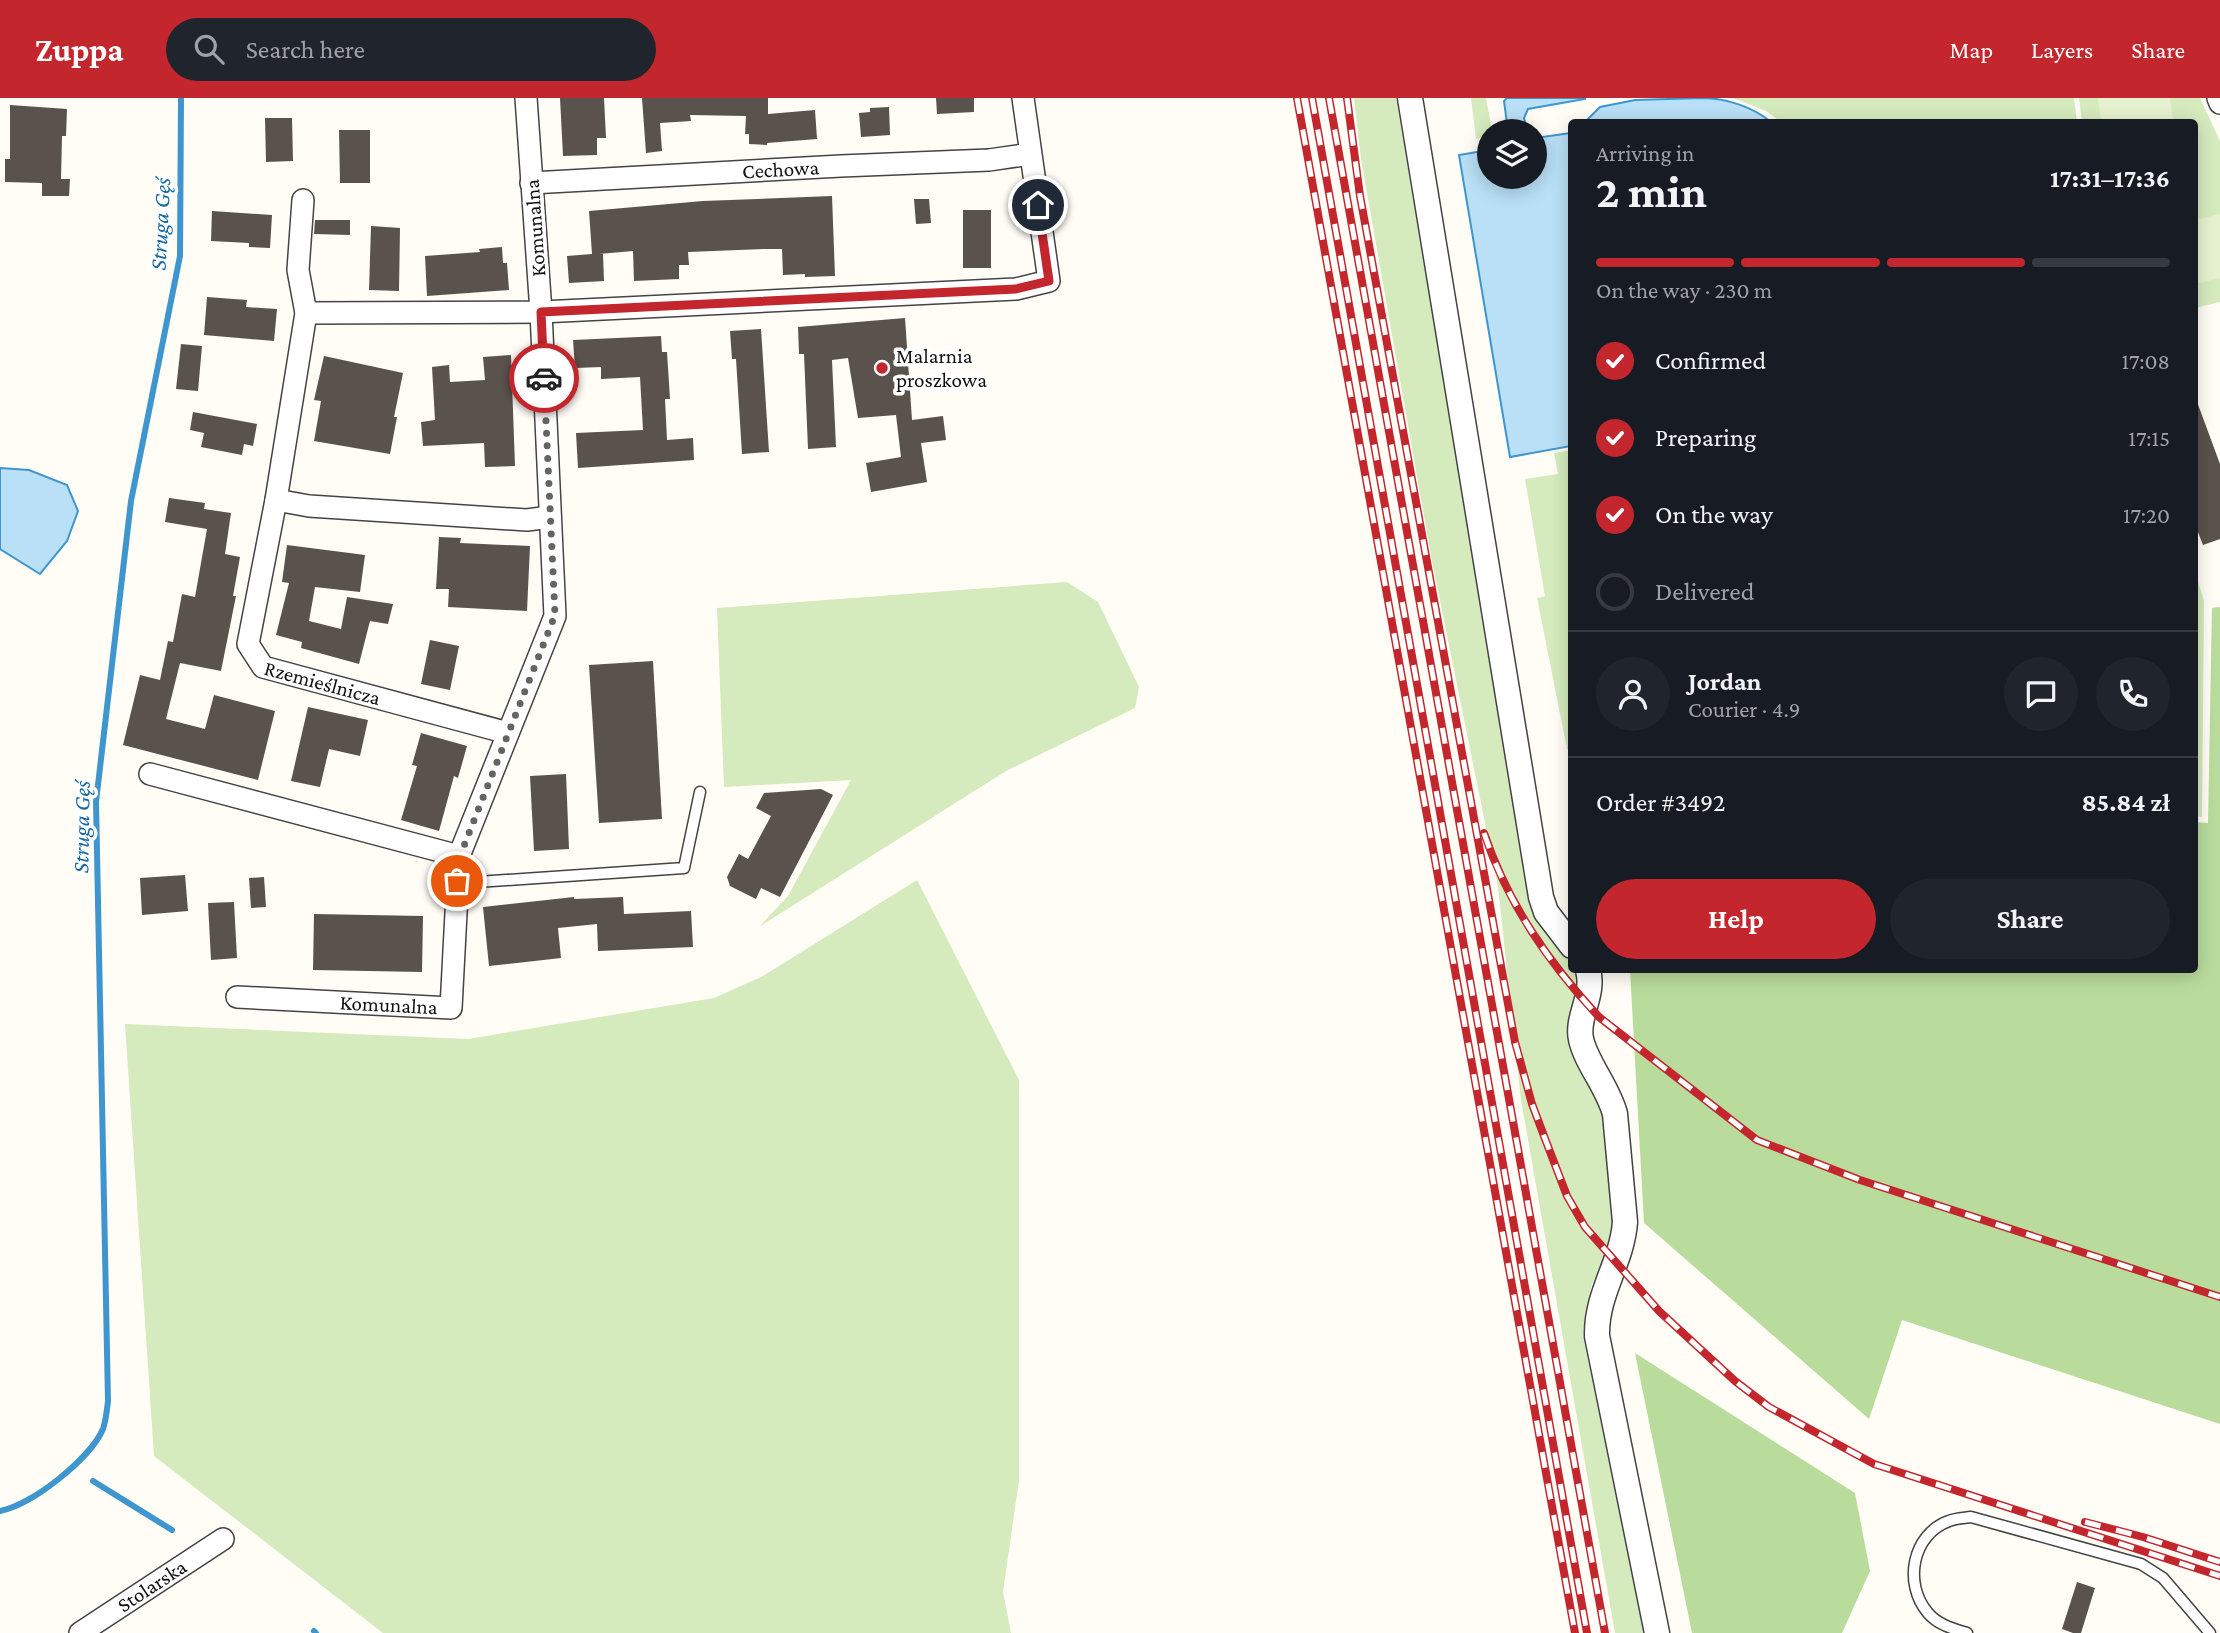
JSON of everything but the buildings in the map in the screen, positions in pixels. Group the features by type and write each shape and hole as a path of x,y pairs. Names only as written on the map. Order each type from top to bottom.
{"street":[{"name":"Komunalna","path":"237,997 451,1008 460,856 555,615 541,312 526,98"},
{"path":"306,313 541,312 1016,289 1049,281 1023,98"},
{"path":"1410,98 1541,897 1546,912 1568,941"},
{"path":"2218,98 2220,103"},
{"name":"Cechowa","path":"531,183 989,160 1030,154"},
{"name":"Rzemieślnicza","path":"303,200 298,270 306,313 276,500 248,644 264,667 508,733"},
{"path":"276,500 309,506 527,520 550,517"},
{"path":"150,774 460,856"},
{"path":"1588,973 1590,992 1580,1038 1611,1100 1615,1114 1625,1222 1620,1250 1600,1300 1596,1318 1597,1336 1657,1633"},
{"name":"Stolarska","path":"80,1633 223,1539"}],"lane":[{"path":"457,881 684,868 701,792"},
{"path":"1967,1633 1945,1626 1928,1613 1918,1594 1912,1573 1918,1550 1929,1533 1949,1521 1971,1517 2141,1564 2163,1578 2210,1633"}],"green space":[{"path":"1354,98 1396,98 1477,579 1544,925 1568,957 1568,973 1579,973 1581,980 1567,1036 1570,1049 1600,1102 1615,1227 1610,1249 1592,1284 1585,1311 1583,1336 1644,1633 1615,1633 1521,1100 1498,887 1432,561 1361,159"},
{"path":"1471,98 1486,98 1490,119 1477,119 1476,139"},
{"path":"1733,98 2074,98 2077,119 1777,119 1766,111"},
{"path":"2079,98 2200,98 2220,141 2220,302 2198,307 2198,119 2082,119"},
{"path":"2098,98 2170,98 2173,119 2101,119"},
{"path":"2220,214 2220,278 2198,283 2198,219"},
{"path":"1568,451 1568,749 1537,598 1545,596 1525,479 1558,474 1554,453"},
{"path":"1067,582 1098,602 1139,687 1135,708 1006,771 759,927 788,896 851,780 724,787 717,608"},
{"path":"2198,582 2204,600 2202,817 2198,816"},
{"path":"2220,607 2220,1424 1902,1320 1869,1419 1644,1223 1630,973 2198,973 2198,822 2208,823 2212,608"},
{"path":"917,880 1019,1080 1019,1480 1003,1592 1011,1633 383,1633 154,1456 125,1024 468,1039 714,998 763,976"},
{"path":"1635,1353 1855,1493 1870,1571 1842,1633 1692,1633"}],"water":[{"path":"1507,98 1585,98 1528,109 1524,119 1506,119 1504,101"},
{"path":"1635,100 1720,100 1739,104 1766,119 1588,119 1600,107"},
{"path":"1568,133 1568,447 1510,457 1459,155 1477,152 1477,189 1547,189 1547,136"},
{"path":"0,468 29,470 67,485 78,511 67,541 40,574 0,549"}],"waterway":[{"name":"Struga Gęś","path":"0,1511 28,1500 73,1467 96,1441 103,1429 107,1411 96,802 131,501 180,256 181,98"},
{"path":"93,1481 172,1530"}],"railway":[{"path":"1297,98 1575,1633"},
{"path":"1312,98 1587,1633"},
{"path":"1329,98 1605,1633"},
{"path":"1347,98 1360,196 1515,1042 1544,1136 1567,1196 1585,1227 1659,1311 1735,1381 1769,1407 1874,1464 2220,1576"},
{"path":"1484,833 1517,908 1580,996 1599,1017 1757,1140 1860,1180 2220,1297"},
{"path":"2085,1522 2220,1562"}],"way so far":[{"path":"457,881 460,856 555,615 544,378"}],"place":[{"name":"Malarnia proszkowa","path":"882,368"}],"route":[{"path":"544,378 541,312 1016,289 1049,281 1038,205"}]}
